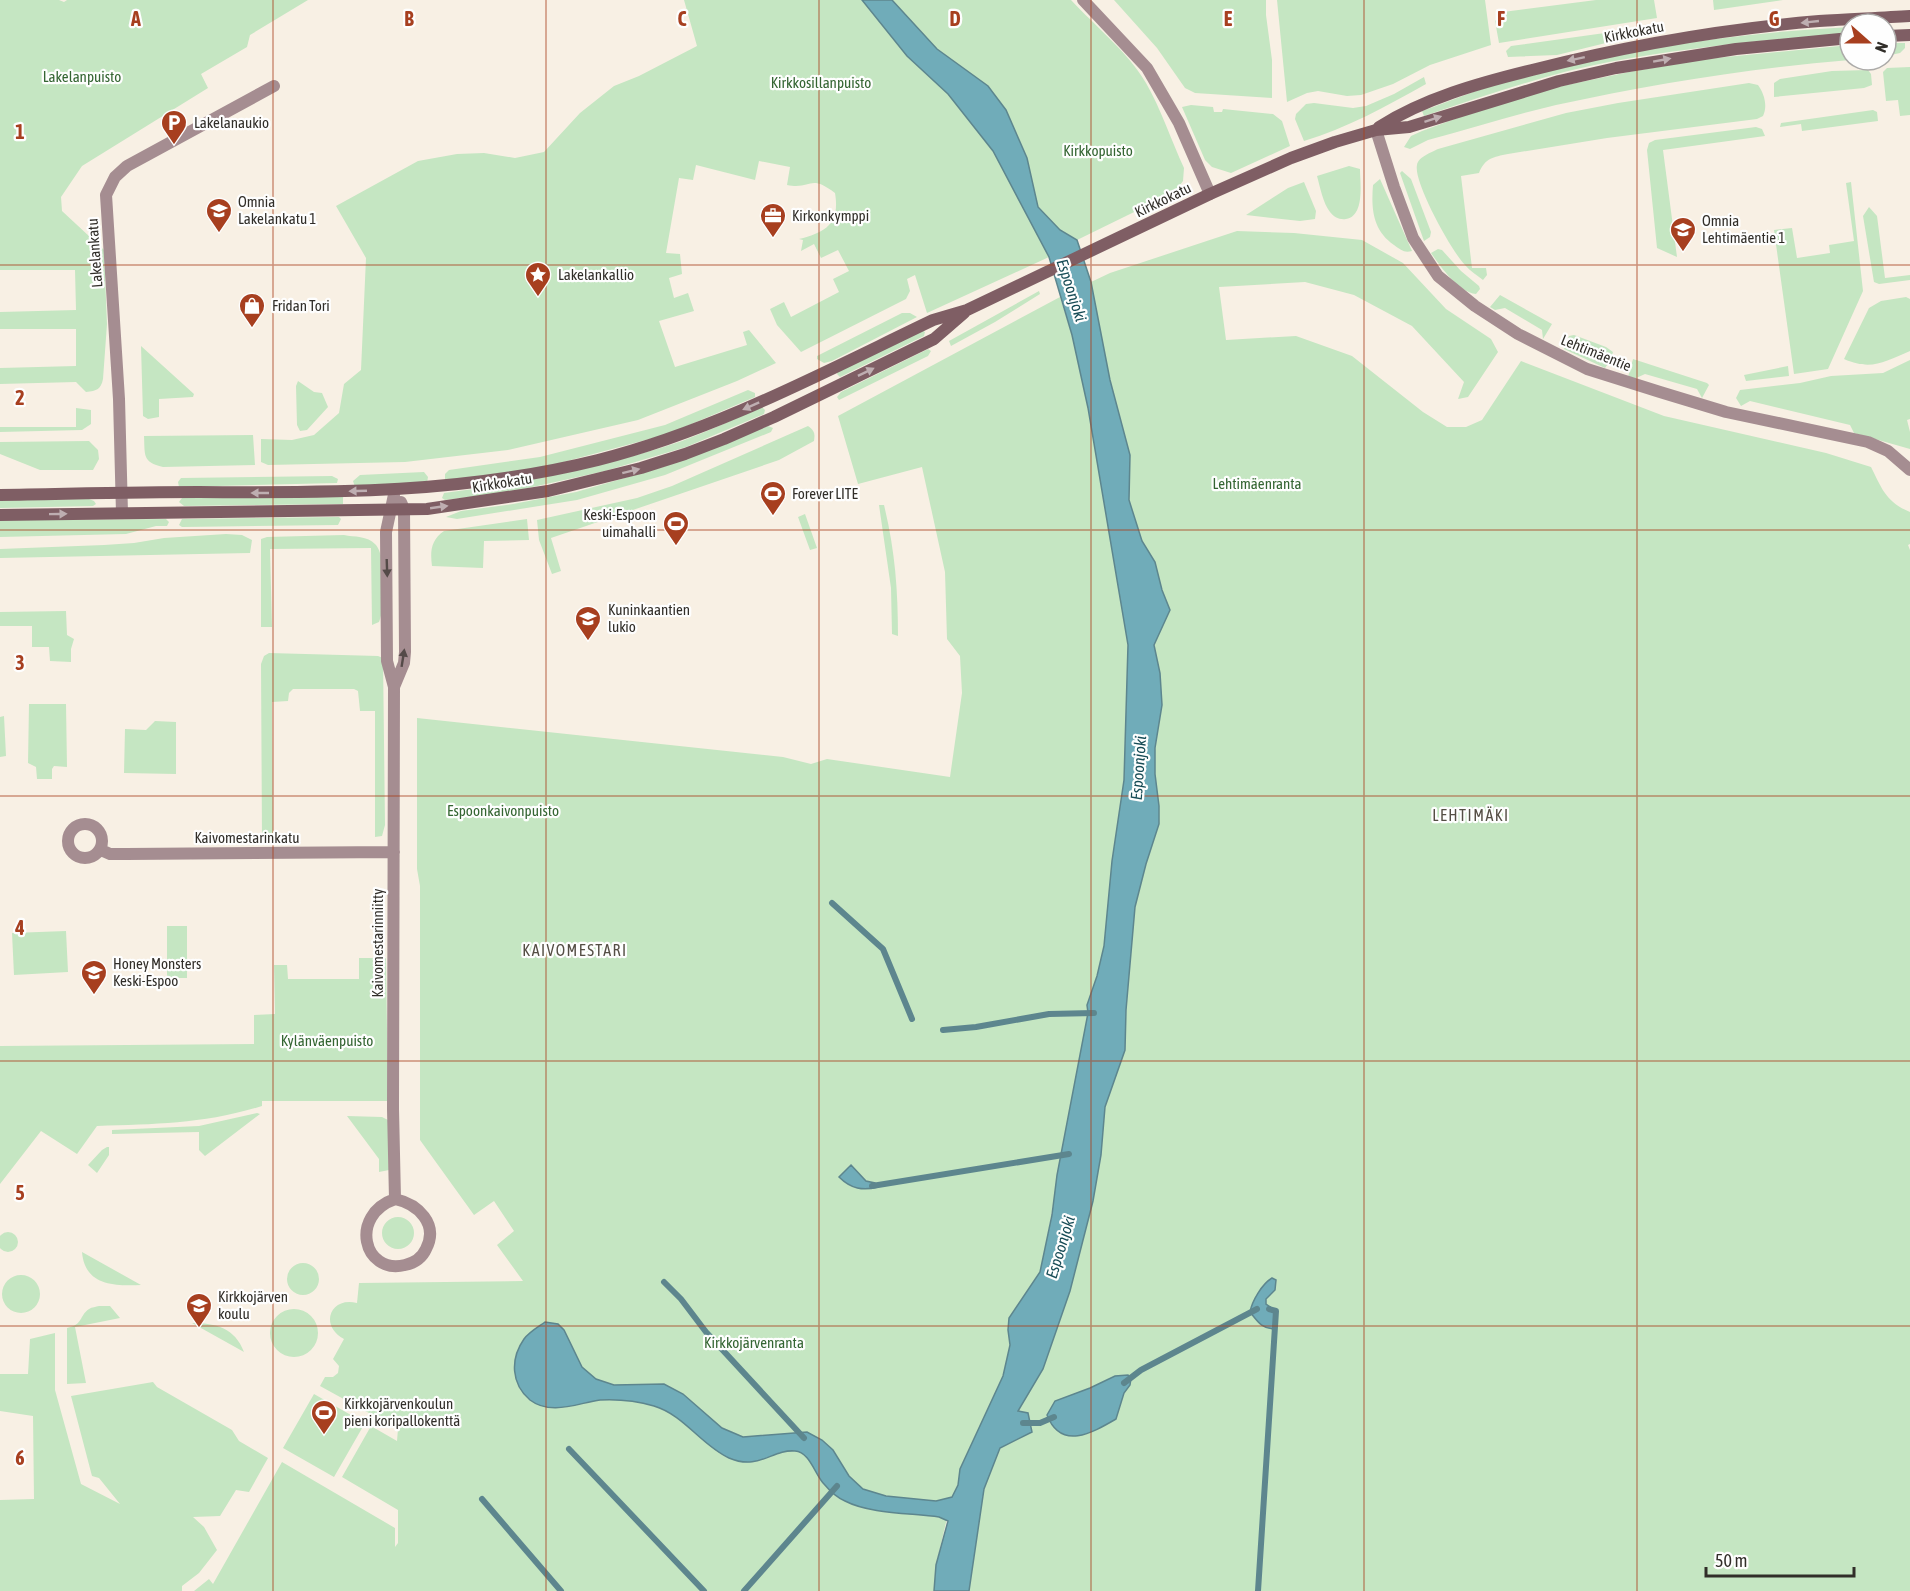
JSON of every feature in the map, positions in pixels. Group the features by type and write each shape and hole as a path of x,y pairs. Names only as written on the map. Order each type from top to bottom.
{"main road":[{"name":"Kirkkokatu","path":"1376,130 1404,112 1445,96 1510,75 1609,52 1730,31 1818,21 1910,16"},
{"name":"Kirkkokatu","path":"0,495 318,493 395,490 490,482 600,459 679,436 758,403 933,320 967,310 1210,194 1291,158 1376,130 1409,127 1559,81 1616,68 1736,49 1838,40"},
{"name":"Kirkkokatu","path":"0,515 427,509 548,491 641,468 685,454 774,417 934,339 967,310"}],"street":[{"path":"1083,0 1147,68 1166,97 1210,194"},
{"name":"Lakelankatu","path":"122,513 123,493 106,195 115,177 127,166 274,86"},
{"name":"Lehtimäentie","path":"1376,130 1413,238 1438,276 1475,306 1518,333 1587,369 1726,412 1868,442 1888,451 1910,470"},
{"name":"Kaivomestarinniitty","path":"394,687 404,663 405,652 404,509 395,490"},
{"name":"Kaivomestarinniitty","path":"395,490 386,532 387,661 394,687 393,1109 395,1199"},
{"name":"Kaivomestarinkatu","path":"101,850 110,854 394,852"},
{"path":"395,1199 413,1205 421,1211 429,1227 430,1236 424,1254 409,1264 400,1266 391,1266 375,1257 369,1250 366,1232 372,1215 385,1203 395,1199"}],"green space":[{"name":"Lakelanpuisto","path":"0,0 59,0 64,2 67,0 308,0 250,35 247,47 201,74 208,88 82,166 61,197 62,211 104,250 107,324 103,379 100,387 93,391 86,392 76,382 0,384 0,368 76,366 76,329 0,329 0,312 76,310 75,270 0,270"},
{"name":"Kirkkosillanpuisto","path":"684,0 862,0 907,56 948,94 993,151 1049,257 927,313 915,275 907,279 910,291 906,299 801,352 777,325 770,309 784,302 791,317 839,292 833,279 849,271 838,250 821,258 814,244 801,251 803,240 799,239 817,233 829,225 835,212 835,193 815,183 801,186 787,185 790,167 759,161 755,180 696,165 693,180 679,178 666,253 680,254 682,274 669,278 674,298 688,293 694,311 659,321 675,367 747,345 743,332 749,330 776,363 638,420 508,450 405,462 268,465 261,462 261,439 292,440 314,435 339,413 344,384 361,370 366,258 336,206 418,161 457,154 484,153 515,158 544,152 580,113 614,86 639,76 697,46"},
{"name":"Kirkkopuisto","path":"892,0 1071,0 1121,50 1146,83 1184,168 1183,181 1175,192 1077,240 1060,230 1038,207 1027,158 988,86 937,49"},
{"path":"1114,0 1266,0 1272,60 1272,98 1195,93 1185,88 1157,48"},
{"path":"1277,0 1485,0 1491,45 1430,65 1393,84 1361,95 1347,96 1318,91 1287,102"},
{"path":"1596,0 1654,0 1657,18 1499,43 1495,21 1503,12"},
{"path":"1713,0 1783,0 1714,10"},
{"path":"1838,28 1838,34 1699,48 1609,62 1539,79 1424,116 1422,111 1508,81 1592,60 1721,38"},
{"path":"1616,33 1614,41 1557,55 1508,57 1506,51 1511,46"},
{"path":"1898,43 1905,43 1905,48 1898,53"},
{"path":"1838,46 1838,61 1739,72 1629,90 1540,109 1428,140 1410,149 1404,147 1411,136 1422,131 1557,87 1705,59"},
{"path":"1910,67 1910,115 1900,116 1898,100 1886,101 1883,72 1898,72 1898,68"},
{"path":"1832,71 1870,72 1872,85 1864,88 1774,97 1774,83 1780,79"},
{"path":"1424,77 1426,84 1397,100 1351,123 1304,141 1295,119 1296,114 1306,104 1353,108 1366,106"},
{"path":"1749,83 1758,85 1765,100 1763,116 1757,119 1607,138 1508,154 1490,159 1479,173 1461,176 1472,268 1486,268 1487,275 1483,280 1467,267 1451,246 1427,201 1417,174 1418,162 1438,149 1566,113"},
{"path":"1191,105 1213,107 1214,112 1222,112 1223,109 1273,114 1282,121 1290,146 1231,173 1212,167 1205,160 1182,107"},
{"path":"1873,110 1877,112 1878,121 1802,131 1801,124 1780,127 1781,123"},
{"path":"1756,127 1762,129 1765,136 1663,150 1677,257 1657,248 1647,150 1649,143 1655,140"},
{"path":"1349,166 1360,169 1359,206 1352,217 1341,219 1333,215 1328,208 1317,176"},
{"path":"1402,171 1411,179 1431,232 1430,237 1424,241 1400,173"},
{"path":"1380,179 1412,251 1401,250 1394,245 1378,226 1373,211 1372,194 1373,185"},
{"path":"1304,182 1316,211 1315,219 1300,221 1246,215 1288,188"},
{"path":"1851,182 1863,291 1828,369 1794,374 1774,230 1792,228 1797,258 1830,253 1829,245 1854,241 1846,183"},
{"path":"1869,207 1877,216 1885,278 1910,275 1910,280 1879,284 1874,282 1863,216"},
{"name":"Lehtimäenranta","path":"1237,231 1294,233 1362,240 1403,263 1446,309 1491,339 1498,352 1468,397 1458,399 1464,382 1412,326 1354,295 1305,282 1219,287 1226,340 1296,336 1352,356 1423,412 1447,427 1466,427 1482,420 1521,361 1664,416 1826,453 1871,467 1890,499 1910,512 1910,544 1908,545 1910,550 1910,1591 969,1591 984,1489 1000,1448 1031,1432 1028,1413 1018,1411 1043,1369 1070,1291 1093,1201 1101,1155 1105,1107 1125,1050 1135,907 1159,806 1155,748 1162,705 1160,673 1154,645 1170,610 1155,562 1142,541 1129,500 1130,455 1110,380 1091,282 1110,273"},
{"path":"1438,249 1442,250 1461,271 1479,286 1480,289 1476,294 1463,289 1445,272 1431,253"},
{"path":"1039,291 1040,294 951,346 949,341"},
{"path":"1500,295 1552,324 1543,339 1542,330 1505,308 1495,310 1490,307"},
{"name":"Kirkkojärvenranta","path":"1060,297 1072,335 1088,408 1128,645 1124,780 1112,861 1104,946 1087,1005 1088,1013 1044,1255 1040,1272 1009,1318 1010,1345 1003,1376 960,1469 958,1485 952,1497 936,1565 934,1591 194,1591 209,1579 213,1584 282,1462 395,1528 395,1547 398,1543 398,1510 342,1477 371,1426 397,1441 398,1429 320,1386 325,1377 333,1377 338,1373 339,1366 333,1359 344,1339 332,1327 331,1314 340,1304 357,1303 359,1283 523,1281 497,1245 514,1231 494,1201 474,1215 420,1140 420,886 417,869 417,718 783,757 811,764 827,759 950,777 962,693 960,656 947,639 945,572 922,467 858,484 838,416"},
{"path":"1906,297 1910,299 1910,351 1885,362 1870,365 1844,359 1869,308 1881,301"},
{"path":"902,313 910,313 917,317 832,361 824,363 817,359 817,356"},
{"path":"922,330 925,332 924,336 840,377 837,374 838,370"},
{"path":"1574,335 1613,352 1605,368 1564,349 1569,336"},
{"path":"141,346 194,394 193,397 159,399 159,417 148,419 143,416"},
{"path":"928,349 931,351 928,356 839,400 837,397 841,392"},
{"path":"1633,359 1709,385 1702,398 1697,389 1645,374 1634,379 1628,377"},
{"path":"1910,360 1910,419 1907,420 1910,449 1854,433 1850,425 1750,401 1741,406 1736,398 1740,390 1800,383 1831,376 1883,373"},
{"path":"1788,366 1789,376 1746,381 1744,375"},
{"path":"298,381 314,392 322,393 328,407 307,430 300,431 297,425 296,386"},
{"path":"748,390 755,393 755,397 668,434 541,468 445,481 445,474 449,470 540,457 665,425"},
{"path":"762,407 765,410 764,414 686,447 605,471 510,492 445,500 442,498 444,493 534,479 623,459 682,441"},
{"path":"76,408 91,410 91,424 82,430 0,432 0,427 76,427"},
{"path":"768,426 773,428 771,432 665,475 577,500 457,519 446,517 461,511 576,492 663,467"},
{"path":"808,426 814,433 814,441 779,460 551,538 561,571 552,574 539,540 537,520 637,498 672,486"},
{"path":"253,435 255,465 163,467 151,463 145,453 144,436"},
{"path":"89,441 98,450 99,459 93,470 40,470 0,454 0,442"},
{"path":"424,472 428,477 427,483 355,487 353,481 360,475"},
{"path":"332,476 338,479 337,483 179,487 178,482 181,478"},
{"path":"343,497 343,504 184,506 179,502 182,498"},
{"path":"89,499 96,504 93,506 0,508 0,500"},
{"path":"879,505 884,505 893,554 898,636 892,634 891,588"},
{"path":"805,514 817,548 810,550 798,517"},
{"path":"339,517 341,519 338,525 182,527 179,525 182,519"},
{"path":"166,519 169,522 167,526 156,526 126,534 0,537 0,520"},
{"path":"527,519 529,540 484,541 483,568 432,566 432,546 436,538 444,531"},
{"path":"226,534 242,535 252,540 250,553 0,558 0,549 104,545"},
{"path":"344,535 369,540 379,550 384,582 383,605 379,622 372,625 371,548 270,549 272,627 261,627 261,539"},
{"path":"66,611 67,635 74,639 71,662 50,661 49,647 32,647 32,626 0,626 0,612"},
{"path":"269,653 383,658 385,825 382,836 375,837 375,711 360,711 358,691 354,689 293,689 289,693 288,701 272,702 273,838 262,839 261,664 264,656"},
{"path":"29,704 66,704 67,767 54,766 52,779 37,779 36,767 28,763"},
{"path":"4,716 6,756 0,757 0,717"},
{"path":"155,721 176,722 176,774 124,773 125,729 146,730"},
{"path":"167,926 187,926 187,978 167,978"},
{"path":"66,931 68,972 14,975 12,933"},
{"name":"Kylänväenpuisto","path":"359,958 386,958 388,1101 262,1101 262,1106 200,1120 97,1126 77,1154 41,1131 0,1184 0,1046 254,1044 254,1015 275,1014 274,965 287,965 288,979 359,979"},
{"path":"260,1114 205,1156 199,1150 199,1132 112,1134 112,1130 199,1126"},
{"path":"347,1116 382,1117 388,1120 389,1170 379,1172 379,1159"},
{"path":"109,1147 109,1155 97,1173 88,1165"},
{"path":"398,1217 409,1222 414,1233 409,1244 398,1249 387,1244 382,1233 387,1222"},
{"path":"8,1232 15,1235 18,1242 15,1249 8,1252 1,1249 -2,1242 1,1235"},
{"path":"82,1252 141,1285 102,1282 89,1272"},
{"path":"303,1263 315,1267 319,1279 315,1291 303,1295 291,1291 287,1279 291,1267"},
{"path":"21,1275 28,1276 34,1281 39,1287 39,1301 34,1307 28,1312 21,1313 14,1312 8,1307 3,1301 2,1294 3,1287 8,1281 14,1276"},
{"path":"110,1306 120,1318 75,1327 86,1383 67,1384 67,1328 76,1325 89,1309"},
{"path":"289,1309 299,1309 311,1316 318,1328 318,1338 311,1350 299,1357 289,1357 274,1346 270,1338 270,1328 281,1313"},
{"path":"192,1323 224,1328 235,1337 244,1352"},
{"path":"55,1333 55,1390 81,1484 120,1504 99,1478 92,1476 71,1396 153,1382 157,1387 232,1430 239,1441 268,1458 249,1492 236,1490 220,1516 193,1517 204,1527 217,1550 199,1573 182,1586 182,1591 0,1591 0,1500 34,1499 33,1416 0,1411 0,1374 28,1374 30,1339"},
{"name":"Kirkkojärvenkoulun pieni koripallokenttä","path":"314,1394 365,1423 334,1477 283,1448"}],"water":[{"name":"Espoonjoki","path":"862,0 892,0 937,49 988,86 1006,110 1027,158 1038,207 1060,230 1077,240 1091,282 1110,380 1130,455 1129,500 1142,541 1155,562 1170,610 1154,645 1160,673 1162,705 1155,748 1159,824 1135,907 1125,1050 1105,1107 1101,1155 1093,1201 1070,1291 1043,1369 1018,1411 1028,1413 1032,1432 1000,1448 984,1489 969,1591 934,1591 936,1565 948,1521 939,1517 866,1508 845,1501 826,1486 805,1455 800,1452 787,1451 749,1462 729,1458 710,1446 674,1416 654,1406 614,1400 600,1400 556,1408 538,1405 530,1400 519,1387 515,1371 516,1355 526,1336 545,1322 558,1324 564,1330 582,1367 596,1379 614,1385 664,1384 683,1394 722,1428 743,1437 807,1432 822,1440 833,1450 849,1476 863,1489 886,1496 936,1501 952,1497 958,1485 960,1469 1003,1376 1010,1345 1009,1318 1040,1272 1088,1013 1087,1005 1104,946 1112,861 1124,780 1128,645 1088,408 1072,335 1049,257 993,151 948,94 907,56"},
{"path":"851,1165 866,1181 875,1183 878,1187 857,1188 839,1177"},
{"path":"1272,1278 1276,1280 1275,1290 1266,1299 1266,1304 1276,1311 1275,1329 1263,1326 1250,1312 1258,1293"},
{"path":"1128,1375 1131,1378 1130,1385 1124,1393 1116,1419 1078,1436 1060,1433 1053,1426 1047,1415 1055,1401 1115,1376"}],"waterway":[{"path":"832,903 883,949 912,1019"},
{"path":"943,1030 976,1027 1049,1014 1094,1013"},
{"path":"872,1186 1069,1154"},
{"path":"664,1282 681,1299 706,1332 804,1438"},
{"path":"1124,1383 1141,1370 1257,1309"},
{"path":"1258,1591 1276,1311 1269,1309"},
{"path":"1023,1423 1040,1423 1054,1417"},
{"path":"569,1449 704,1591"},
{"path":"744,1591 837,1486"},
{"path":"482,1499 561,1591"}],"place":[{"name":"Lakelanaukio","path":"174,146"},
{"name":"Omnia Lakelankatu 1","path":"219,234"},
{"name":"Kirkonkymppi","path":"773,239"},
{"name":"Omnia Lehtimäentie 1","path":"1683,253"},
{"name":"Lakelankallio","path":"538,298"},
{"name":"Fridan Tori","path":"252,329"},
{"name":"Forever LITE","path":"773,517"},
{"name":"Keski-Espoon uimahalli","path":"676,547"},
{"name":"Kuninkaantien lukio","path":"588,642"},
{"name":"Honey Monsters Keski-Espoo","path":"94,996"},
{"name":"Kirkkojärven koulu","path":"199,1329"},
{"name":"Kirkkojärvenkoulun pieni koripallokenttä","path":"324,1436"}],"district":[{"name":"LEHTIMÄKI","path":"1471,815"},
{"name":"KAIVOMESTARI","path":"575,950"}],"park label":[{"name":"Espoonkaivonpuisto","path":"503,811"}]}
